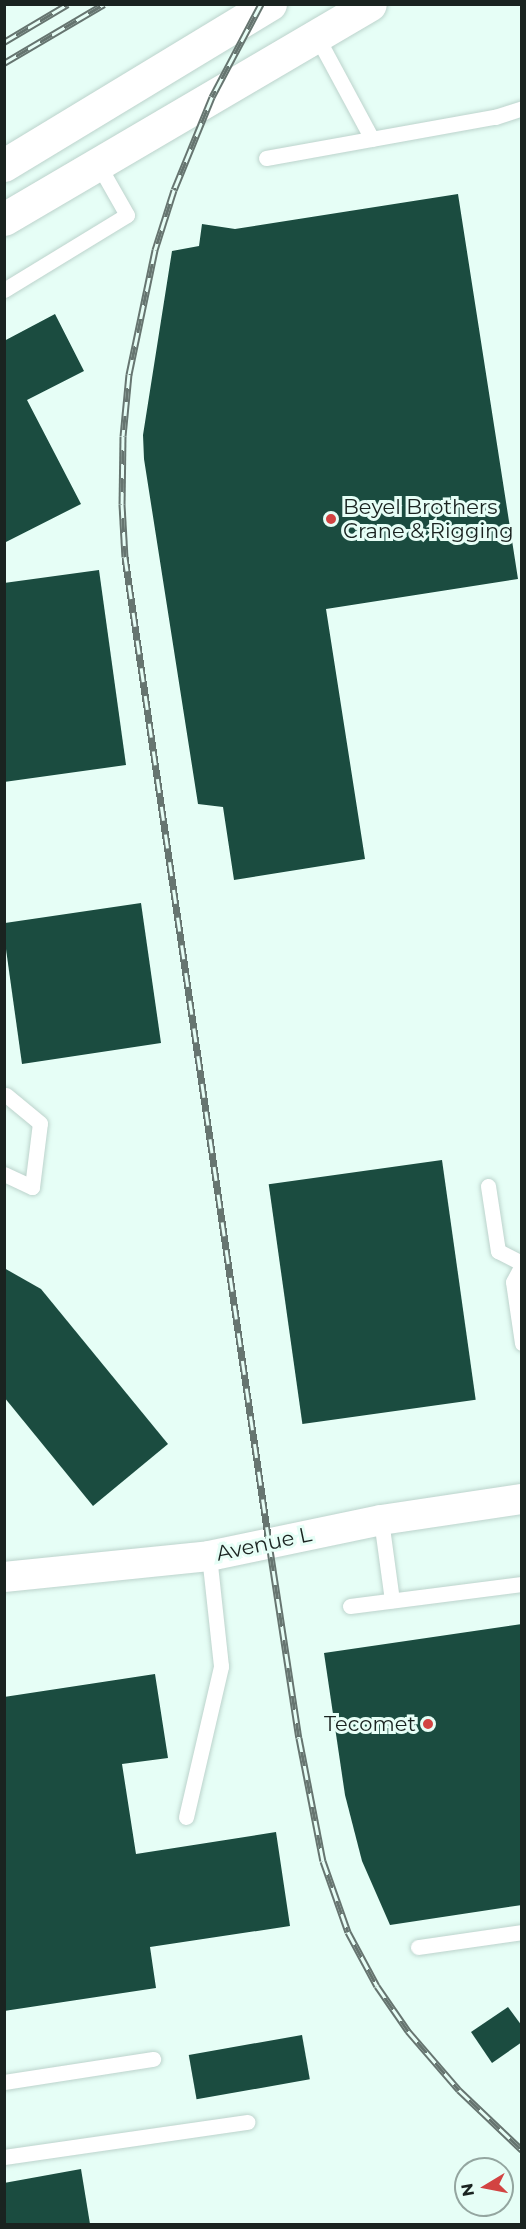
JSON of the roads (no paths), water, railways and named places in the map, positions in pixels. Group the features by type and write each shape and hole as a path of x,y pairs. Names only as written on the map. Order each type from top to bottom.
{"main road":[{"path":"4,165 270,4"},
{"path":"4,219 370,4"}],"street":[{"name":"Avenue L","path":"4,1577 209,1556 381,1520 522,1499"}],"lane":[{"path":"316,35 372,139"},
{"path":"266,158 495,117 522,108"},
{"path":"4,290 127,215 98,164"},
{"path":"4,1174 32,1187 40,1122 6,1095"},
{"path":"488,1186 498,1251 522,1264 513,1282 522,1343"},
{"path":"381,1520 393,1600"},
{"path":"186,1817 220,1666 209,1556"},
{"path":"350,1606 522,1584"},
{"path":"418,1947 522,1932"},
{"path":"4,2082 153,2059"},
{"path":"4,2157 248,2122"}],"railway":[{"path":"4,42 68,4"},
{"path":"4,63 104,4"},
{"path":"261,4 212,97 174,190 155,250 129,374 123,436 122,504 125,557 269,1543 299,1738 323,1861 348,1932 377,1986 408,2031 459,2090 522,2150"}],"place":[{"name":"Beyel Brothers Crane & Rigging","path":"331,519"},
{"name":"Tecomet","path":"428,1724"}]}
